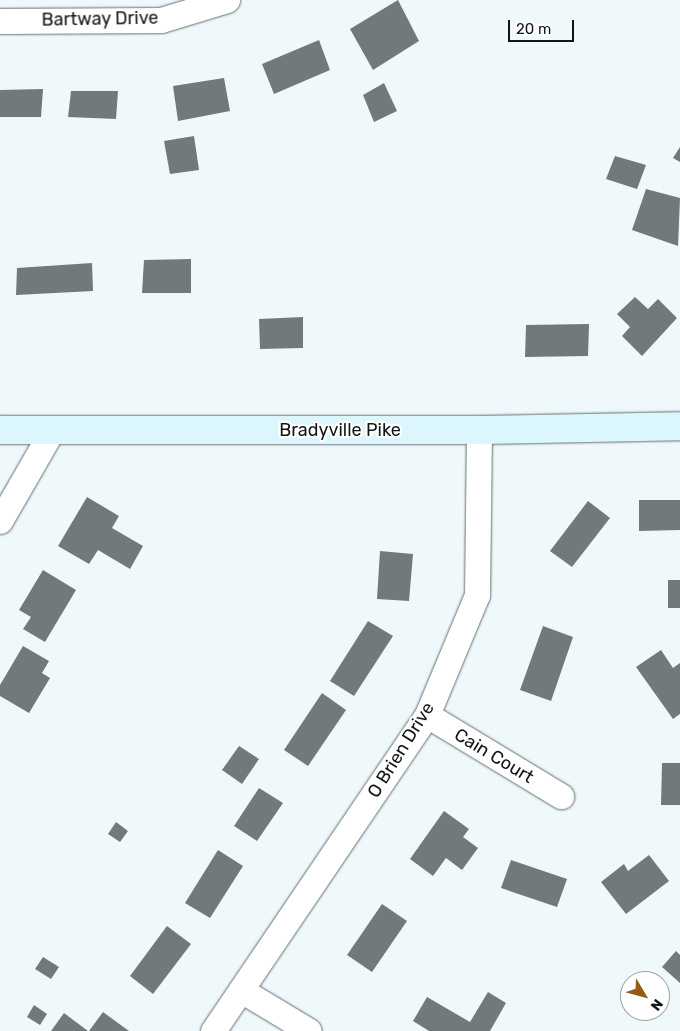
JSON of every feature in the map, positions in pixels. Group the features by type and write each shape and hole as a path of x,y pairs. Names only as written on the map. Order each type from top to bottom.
{"main road":[{"name":"Bradyville Pike","path":"0,430 479,430 680,426"}],"street":[{"name":"Bartway Drive","path":"0,21 161,20 227,0"},
{"path":"0,521 53,429"},
{"name":"O Brien Drive","path":"213,1031 427,715 477,595 479,430"},
{"name":"Cain Court","path":"427,715 561,796"},
{"path":"241,990 309,1031"}],"building":[{"path":"398,0 419,41 373,70 350,29"},
{"path":"319,40 330,70 274,94 262,64"},
{"path":"224,78 230,111 178,121 173,86"},
{"path":"384,83 397,111 374,122 363,95"},
{"path":"43,89 41,117 0,117 0,90"},
{"path":"71,91 118,91 116,119 68,117"},
{"path":"194,136 199,170 170,174 164,141"},
{"path":"680,147 680,162 673,158"},
{"path":"615,156 646,165 637,189 606,179"},
{"path":"646,189 680,198 678,246 632,230"},
{"path":"191,259 191,293 142,293 144,260"},
{"path":"92,263 93,291 16,295 17,268"},
{"path":"635,297 648,309 658,299 677,318 642,356 622,336 630,327 617,314"},
{"path":"303,317 303,348 260,349 259,319"},
{"path":"589,324 588,356 525,357 526,325"},
{"path":"87,497 119,516 112,528 143,546 130,569 98,550 89,564 58,546"},
{"path":"639,500 680,500 680,530 639,531"},
{"path":"588,501 610,518 572,567 550,551"},
{"path":"380,551 413,554 409,601 377,599"},
{"path":"43,570 76,590 45,642 23,629 31,617 19,610"},
{"path":"668,580 680,580 680,608 668,608"},
{"path":"368,621 393,636 354,696 330,681"},
{"path":"543,626 573,637 551,701 520,690"},
{"path":"23,646 49,661 42,673 50,678 29,713 0,696 0,685"},
{"path":"661,650 673,668 680,663 680,714 673,719 636,667"},
{"path":"322,693 346,710 308,766 284,750"},
{"path":"239,746 259,759 242,784 222,770"},
{"path":"662,763 680,763 680,805 661,805"},
{"path":"259,788 283,803 257,841 234,826"},
{"path":"444,811 469,829 463,837 478,848 462,870 446,858 433,876 410,859"},
{"path":"116,822 128,831 120,842 108,834"},
{"path":"218,850 243,866 210,918 185,903"},
{"path":"649,855 669,881 626,914 601,882 624,864 628,871"},
{"path":"511,860 567,879 557,907 501,888"},
{"path":"382,904 407,921 372,972 347,955"},
{"path":"167,926 191,944 153,994 130,976"},
{"path":"676,951 680,955 680,983 670,974 670,971 666,971 662,967"},
{"path":"43,957 59,967 51,979 35,969"},
{"path":"488,992 506,1003 490,1031 429,1031 413,1021 427,997 470,1022"},
{"path":"34,1005 47,1014 40,1025 27,1017"},
{"path":"103,1012 129,1031 89,1031"},
{"path":"64,1013 88,1031 51,1031"}]}
